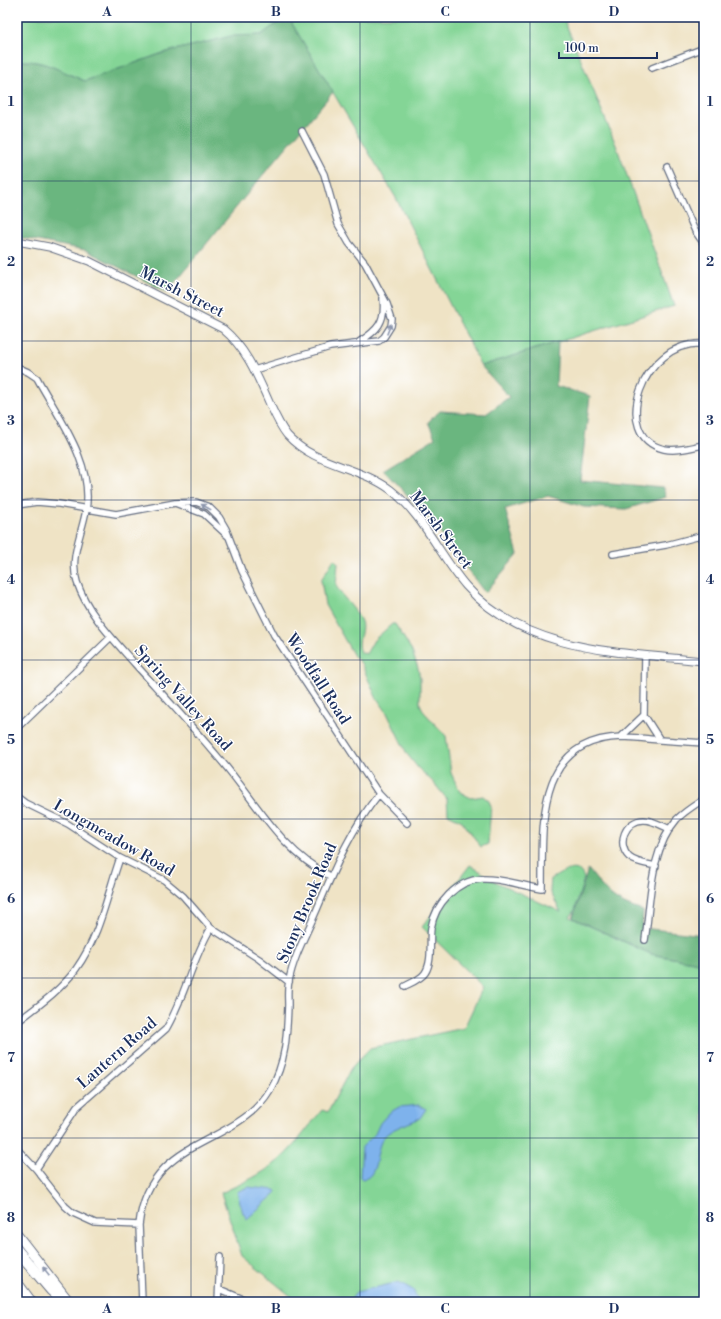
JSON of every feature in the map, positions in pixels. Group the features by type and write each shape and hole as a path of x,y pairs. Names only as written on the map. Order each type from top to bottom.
{"highway":[{"path":"17,1250 51,1290 64,1302"},
{"path":"17,1283 31,1302"}],"main road":[{"path":"700,17 704,26"},
{"path":"17,1234 70,1302"}],"street":[{"path":"652,68 704,48"},
{"path":"254,370 330,347 379,341 388,332 392,319 382,293 365,263 349,243 338,224 324,174 302,131"},
{"path":"667,167 695,231 704,244"},
{"name":"Marsh Street","path":"17,241 49,247 89,261 212,322 235,340 246,354 278,421 294,442 314,456 372,478 392,491 415,516 466,585 498,614 525,630 580,646 704,661"},
{"path":"358,343 375,330 383,317 382,293"},
{"path":"704,344 683,346 664,356 656,363 644,381 637,402 636,414 644,434 655,446 672,450 704,445"},
{"name":"Spring Valley Road","path":"17,367 37,378 71,439 82,467 86,486 86,510 78,537 75,558 75,573 82,593 111,636 219,758 280,836 300,857 330,876"},
{"name":"Woodfall Road","path":"17,505 37,502 52,503 86,510 122,514 192,501 209,507 222,521 242,571 274,635 379,794 407,823"},
{"path":"614,554 666,545 704,535"},
{"path":"17,728 111,636"},
{"path":"645,654 644,715 660,740"},
{"path":"621,737 644,715"},
{"path":"405,986 424,974 429,960 431,926 437,910 450,894 462,884 480,879 494,879 542,889 546,802 552,778 562,764 580,748 602,740 621,737 704,743"},
{"name":"Stony Brook Road","path":"142,1302 139,1225 147,1194 166,1166 186,1150 248,1115 270,1091 280,1070 286,1048 289,982 299,949 330,876 359,822 379,794"},
{"name":"Longmeadow Road","path":"17,797 25,803 68,824 120,858 164,880 182,896 211,928 259,959 289,982"},
{"path":"645,940 656,866 661,848 670,829 683,813 704,799"},
{"path":"656,866 636,861 630,857 623,845 624,835 629,826 642,820 652,821 670,829"},
{"path":"17,1022 59,989 84,958 103,915 120,858"},
{"name":"Lantern Road","path":"36,1169 64,1123 77,1107 166,1029 176,1013 203,942 211,928"},
{"path":"17,1149 36,1169 65,1206 81,1218 95,1222 139,1225"},
{"path":"218,1302 220,1257"},
{"path":"219,1289 250,1302"}],"green space":[{"path":"17,17 286,17 261,35 208,42 163,53 85,81 43,64 26,61 17,62"},
{"path":"288,17 563,17 616,145 674,306 481,366 396,198"},
{"path":"288,17 333,92 167,292 85,250 17,237 17,62 26,61 43,64 85,81 163,53 231,36 261,35"},
{"path":"558,342 556,386 590,396 580,480 663,488 666,497 626,509 584,507 548,496 505,509 518,554 485,593 428,517 383,470 435,438 428,422 440,411 486,414 509,397 481,366"},
{"path":"334,559 338,563 336,586 355,610 362,623 359,644 361,652 366,654 374,640 392,624 395,624 411,649 420,678 420,704 424,712 446,736 451,773 460,792 471,798 483,796 489,801 491,806 488,844 481,847 462,821 448,814 447,799 407,754 386,711 376,697 361,663 354,656 325,605 321,580"},
{"path":"470,865 498,883 561,912 550,891 551,879 569,870 578,870 584,878 575,910 570,917 651,954 704,964 704,1302 298,1302 242,1256 221,1193 258,1175 285,1155 322,1110 328,1112 351,1068 370,1048 464,1028 483,987 422,927"},
{"path":"588,869 611,896 624,904 643,911 642,928 704,935 704,964 651,954 573,918"}],"water":[{"path":"419,1105 426,1109 420,1118 395,1129 383,1138 380,1143 374,1169 367,1178 362,1179 360,1177 362,1147 375,1134 380,1123 389,1113 399,1107"},
{"path":"248,1187 276,1190 277,1192 247,1219 243,1213 237,1192"},
{"path":"399,1282 413,1290 419,1302 352,1301 356,1292"}]}
